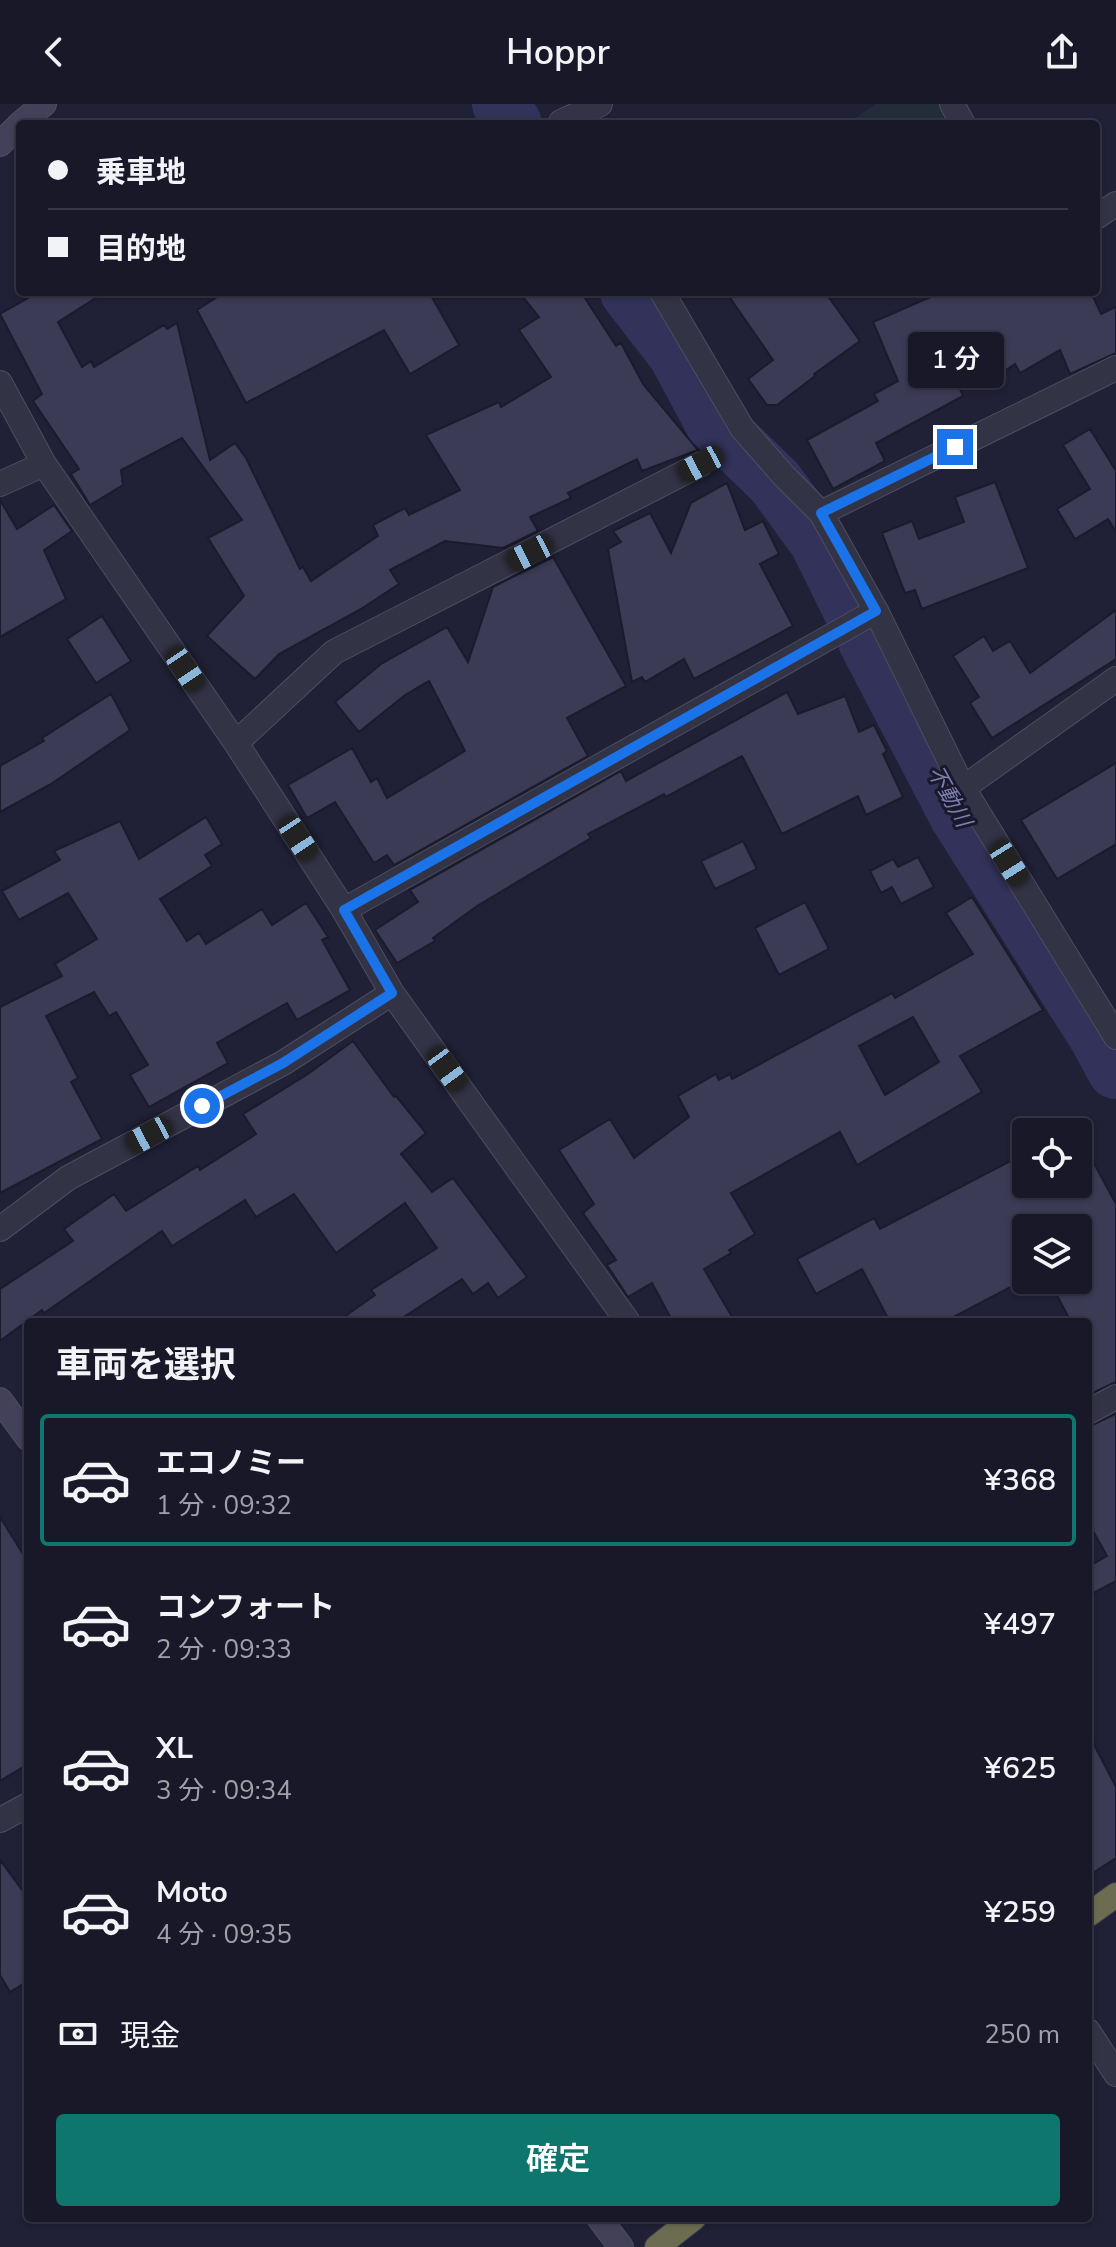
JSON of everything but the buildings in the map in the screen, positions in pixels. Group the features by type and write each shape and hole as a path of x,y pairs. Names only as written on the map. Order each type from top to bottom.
{"highway":[{"path":"1092,1912 1116,1895"},
{"path":"657,2247 689,2222"}],"main road":[{"path":"25,120 44,104"},
{"path":"0,144 16,128"},
{"path":"0,1400 24,1433"},
{"path":"602,2222 621,2247"}],"street":[{"path":"557,117 600,104"},
{"path":"664,296 742,428 821,513 876,611 963,788 1116,1037"},
{"path":"821,513 1116,368"},
{"path":"0,383 44,464 236,743 344,910 392,993 625,1318"},
{"path":"0,484 44,464"},
{"path":"236,743 334,652 701,464"},
{"path":"344,910 876,611"},
{"path":"963,788 1116,679"},
{"path":"0,1229 68,1178 283,1063 392,993"},
{"path":"1092,1410 1116,1397"},
{"path":"0,1820 24,1807"},
{"path":"1092,2037 1116,2074"}],"shaded area":[{"path":"876,104 951,104 955,120 852,120"}],"waterway":[{"name":"不動川","path":"501,104 511,120"},
{"name":"不動川","path":"632,296 677,354 714,423 775,482 818,541 853,612"},
{"name":"不動川","path":"867,641 958,815 1116,1070"}],"route":[{"path":"202,1106 283,1063 392,993 344,910 876,611 821,513 955,447"}]}
